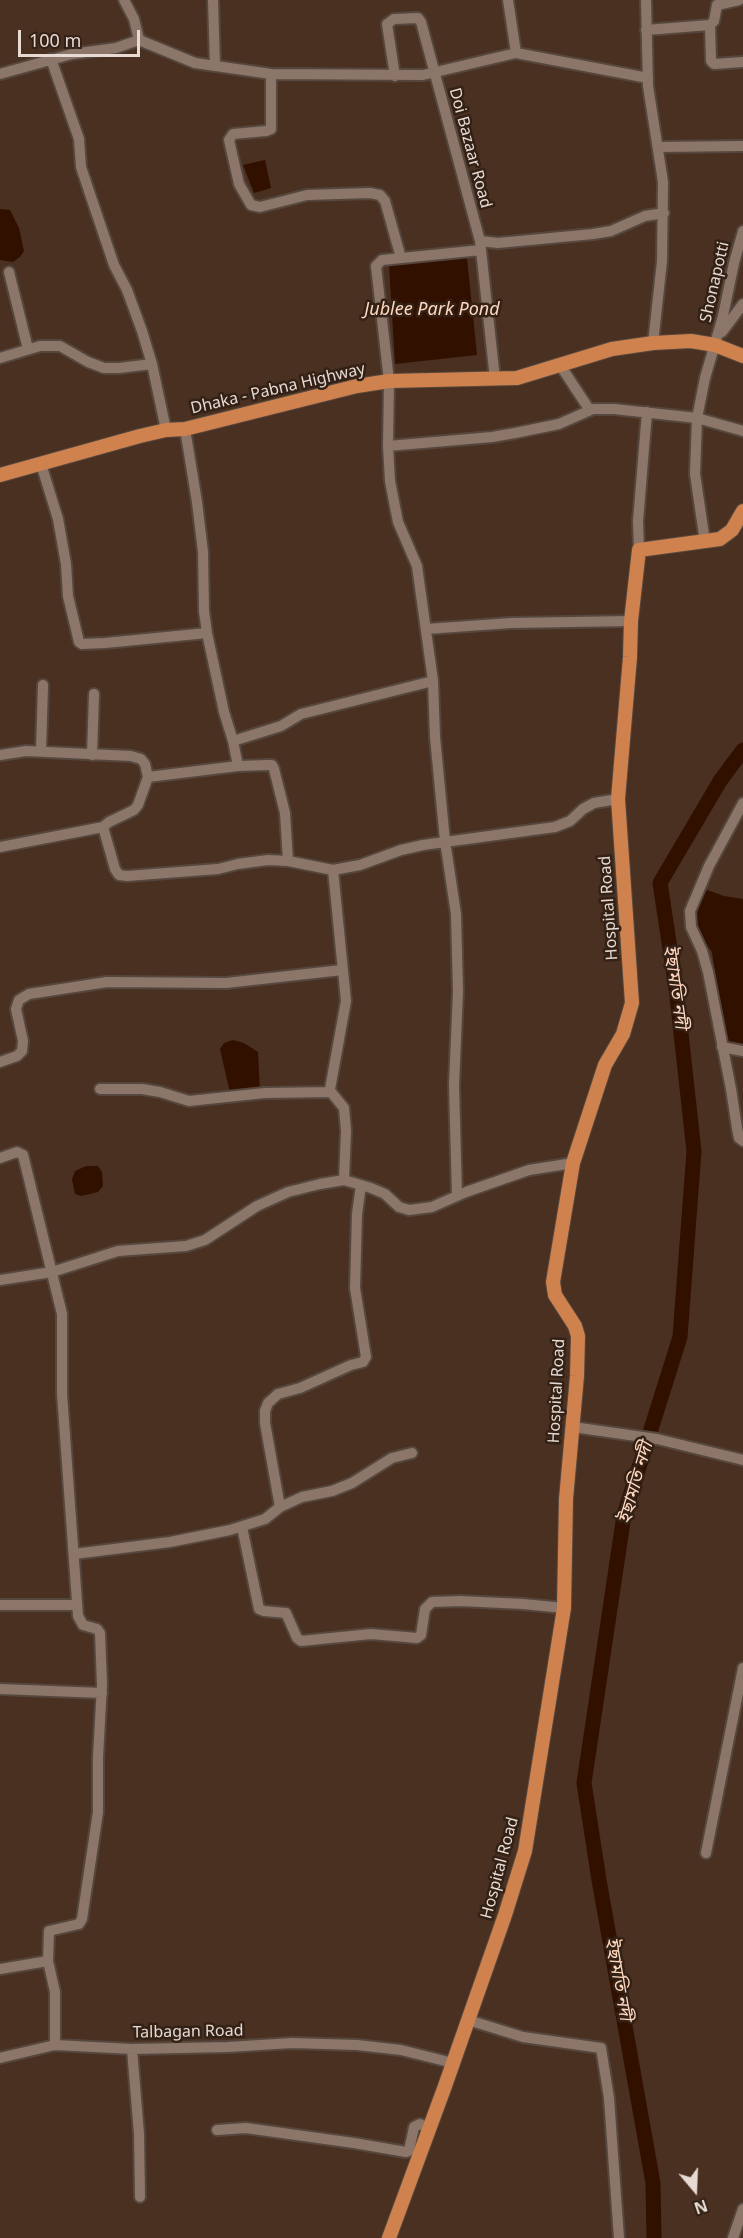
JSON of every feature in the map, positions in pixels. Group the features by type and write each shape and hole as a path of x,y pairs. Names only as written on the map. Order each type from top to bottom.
{"main road":[{"name":"Dhaka - Pabna Highway","path":"0,476 166,430 185,429 357,386 389,381 517,378 612,349 653,343 716,342 743,356"},
{"path":"639,550 720,539 732,530 743,511"},
{"name":"Hospital Road","path":"388,2238 453,2063 513,1893 525,1851 564,1608 566,1498 578,1336 572,1320 555,1295 553,1282 573,1163 604,1065 623,1034 632,1003 618,800 631,621 639,550"}],"street":[{"path":"124,0 134,19 139,40"},
{"path":"213,0 215,65"},
{"path":"508,0 516,52"},
{"path":"646,0 648,78 663,182 664,213 662,261 653,343"},
{"path":"646,30 710,25 714,21 717,5 739,0"},
{"name":"Doi Bazaar Road","path":"394,76 387,24 394,19 414,17 422,22 479,241 495,379"},
{"path":"710,25 711,61 714,64 743,62"},
{"path":"0,74 51,59 116,48 139,40 195,63 271,74 394,76 435,73 516,52 648,78"},
{"path":"51,59 79,139 81,166 92,200 114,265 127,290 142,331 152,364 166,430"},
{"path":"271,74 271,129 233,134 229,140 239,184 251,205 260,207 307,195 380,195 385,201 401,258"},
{"path":"658,147 743,146"},
{"path":"458,1196 454,1085 458,991 456,914 445,841 435,737 433,681 417,566 398,522 390,481 389,381 376,266 382,260 479,241 498,243 610,231 645,216 664,213"},
{"name":"Shonapotti","path":"716,342 743,231"},
{"path":"9,272 28,350"},
{"name":"Shonapotti","path":"716,342 743,304"},
{"path":"705,542 695,474 697,418 705,378 716,342"},
{"path":"0,358 40,346 60,346 104,368 152,364"},
{"path":"561,365 589,409"},
{"path":"388,446 514,433 559,424 589,409 614,409 697,418 743,431"},
{"path":"639,550 638,520 647,412"},
{"path":"185,429 203,552 204,610 207,633 238,766"},
{"path":"41,464 58,519 66,564 68,596 79,642 82,644 105,643 207,633"},
{"path":"426,629 511,623 631,621"},
{"path":"233,741 281,726 301,714 433,681"},
{"path":"41,752 43,685"},
{"path":"92,755 94,694"},
{"path":"0,755 15,751 131,756 141,759 145,764 148,777 134,810 103,827 0,847"},
{"path":"148,777 238,766 272,765 285,813 288,861"},
{"path":"103,827 115,869 119,874 127,876 218,869 268,860 288,861 333,870 360,865 401,850 445,841 555,827 570,821 594,803 618,800"},
{"path":"743,803 714,856 690,911 691,927 702,951 708,972 739,1138 743,1141"},
{"path":"333,870 346,1001 342,1031 332,1070 331,1092 344,1108 346,1131 344,1180"},
{"path":"0,1062 17,1056 22,1051 23,1041 16,1010 19,1000 29,994 107,982 226,983 342,970"},
{"path":"722,1047 743,1051"},
{"path":"100,1089 142,1089 189,1101 265,1093 331,1092"},
{"path":"0,1158 17,1152 22,1155 62,1314 63,1394 77,1605 80,1622 86,1628 97,1629 100,1633 102,1694 98,1757 98,1812 82,1919 77,1924 49,1931 48,1961 55,1992 55,2045"},
{"path":"0,1280 52,1272 118,1251 186,1246 205,1240 257,1206 288,1192 320,1184 344,1180 385,1194 399,1207 409,1210 432,1207 529,1170 573,1163"},
{"path":"280,1507 265,1423 268,1403 278,1394 300,1388 351,1365 363,1362 366,1357 355,1288 357,1214 361,1185"},
{"path":"573,1427 657,1439 743,1460"},
{"path":"74,1554 191,1539 242,1527 265,1519 280,1507 302,1497 332,1491 352,1483 392,1458 412,1454"},
{"path":"242,1527 259,1609 286,1613 297,1638 301,1641 371,1634 417,1638 422,1635 426,1606 432,1602 513,1603 564,1608"},
{"path":"0,1605 77,1605"},
{"path":"706,1853 743,1668"},
{"path":"0,1689 102,1694"},
{"path":"0,1969 48,1961"},
{"path":"468,2020 523,2037 601,2048 612,2127 614,2191 619,2238"},
{"name":"Talbagan Road","path":"0,2058 55,2045 132,2049 292,2043 357,2045 401,2050 453,2063"},
{"path":"132,2049 139,2134 140,2197"},
{"path":"217,2130 246,2128 406,2152 409,2151 414,2127 420,2124 429,2128"},
{"path":"733,2238 743,2209"}],"shaded area":[{"path":"0,0 743,0 743,2238 0,2238"}],"water":[{"path":"265,160 271,188 254,193 243,165"},
{"path":"0,209 10,210 19,228 24,251 13,262 0,260"},
{"name":"Jublee Park Pond","path":"467,258 477,355 395,364 389,265"},
{"path":"707,890 743,899 743,1047 728,1045 712,952 701,937 695,915 697,901"},
{"path":"233,1040 244,1043 258,1052 260,1092 230,1093 220,1049 224,1043"},
{"path":"86,1166 98,1166 102,1172 103,1186 98,1192 81,1196 75,1194 72,1179 75,1171"}],"waterway":[{"name":"ইছামতি নদী","path":"654,2238 653,2183 584,1783 624,1515 680,1337 694,1151 676,988 660,883 720,781 743,750"}]}
